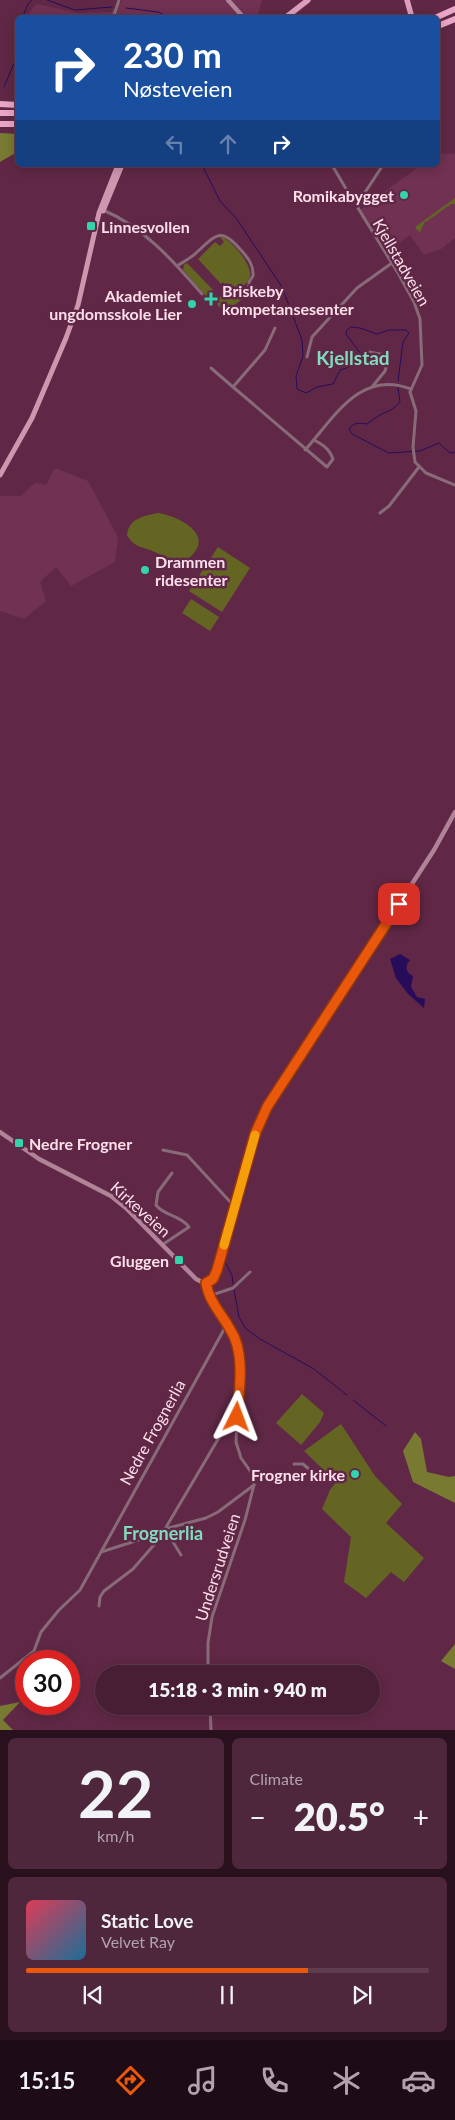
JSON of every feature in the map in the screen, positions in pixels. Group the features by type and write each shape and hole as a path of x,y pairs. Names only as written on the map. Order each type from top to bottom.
{"highway":[{"path":"289,15 308,0"},
{"path":"408,0 411,15"},
{"path":"440,16 455,9"},
{"path":"440,25 455,19"},
{"path":"0,104 15,105"},
{"path":"0,113 15,114"},
{"path":"0,124 15,124"}],"main road":[{"path":"228,0 241,15"},
{"path":"0,475 32,418 66,338 78,305 99,218 117,167"},
{"path":"102,210 121,167"},
{"path":"209,1282 217,1270 255,1134 267,1107 434,850 455,812"},
{"name":"Kirkeveien","path":"0,1132 39,1159 111,1196 194,1277 200,1282 209,1282"}],"street":[{"path":"114,15 119,0"},
{"name":"Kjellstadveien","path":"333,167 352,199 358,204 360,214 392,263 414,302 421,324 422,365 411,389"},
{"name":"Kjellstadveien","path":"358,204 382,167"},
{"path":"102,210 145,236 177,266 202,294"},
{"path":"177,266 212,238 221,235 226,236 246,256 252,266 253,276 249,282 249,292"},
{"path":"307,357 312,337 357,288 392,263"},
{"path":"233,387 265,350 275,328"},
{"path":"305,450 344,403 371,387 385,371 388,360 386,355 369,352"},
{"path":"211,368 324,467 328,466 333,459 328,448 314,440"},
{"path":"371,387 394,384 411,389 410,394 416,411 413,452 419,467 426,473 455,485"},
{"path":"380,513 389,506 419,467"},
{"path":"163,1150 187,1155 235,1206"},
{"path":"162,1245 188,1226 181,1219 161,1211 156,1205 158,1192 172,1173"},
{"path":"209,1296 233,1288 250,1272"},
{"path":"100,1606 100,1597 107,1588 133,1569 165,1530 230,1419 238,1411 238,1348 234,1336 209,1296 209,1282"},
{"name":"Nedre Frognerlia","path":"0,1679 34,1651 41,1632 59,1610 80,1590 227,1324"},
{"name":"Undersrudveien","path":"208,1665 208,1640 212,1617 245,1520 254,1485 250,1470 236,1447 238,1411"},
{"path":"294,1464 303,1464 310,1470"},
{"path":"101,1552 211,1516 254,1485"},
{"path":"165,1530 181,1555"},
{"path":"210,1715 211,1730"}],"shaded area":[{"path":"123,0 262,0 257,15 28,15 37,4 78,13 111,12"},
{"path":"0,133 15,134 15,153 0,162"},
{"path":"440,153 455,154 455,238 441,249 424,255 410,235 387,251 361,217 361,209 418,167 440,167"},
{"path":"455,198 455,204 451,204 425,221 420,232 418,231 415,227"},
{"path":"220,237 235,247 250,271 248,280 237,291 244,294 243,298 231,308 227,316 217,304 219,302 217,300 228,288 223,282 221,284 198,259 215,242 220,246 224,242"},
{"path":"187,263 213,290 207,293 207,297 183,270 184,265"},
{"path":"55,468 88,481 118,537 115,562 71,586 56,567 40,582 46,601 24,619 0,611 0,496 21,496 35,483 46,485"},
{"path":"158,513 182,521 195,532 198,538 198,545 194,553 188,558 182,561 171,560 136,545 127,535 128,529 134,521"},
{"path":"218,547 250,568 222,612 189,591"},
{"path":"191,599 219,617 210,631 182,613"},
{"path":"400,954 410,960 407,964 407,969 408,973 413,976 411,987 417,997 425,999 424,1008 408,994 396,978 390,959"},
{"path":"302,1394 324,1413 320,1422 301,1445 276,1423"},
{"path":"341,1424 375,1476 402,1504 386,1523 424,1558 404,1582 391,1572 366,1598 344,1582 351,1537 322,1509 330,1490 336,1482 304,1451"},
{"path":"415,1432 421,1439 427,1472 449,1477 455,1476 455,1503 413,1482 403,1451"},
{"path":"455,1644 455,1669 441,1661"},
{"path":"15,1703 15,1707 3,1720 13,1730 0,1730 0,1706"}],"waterway":[{"path":"23,15 32,0"},
{"path":"47,0 75,10 112,7"},
{"path":"126,8 158,12 164,15"},
{"path":"4,87 15,61"},
{"path":"203,167 220,201 236,218 282,287 302,340 303,356 296,376 297,389 306,393 317,387 333,384 340,370 363,361 361,354 346,334 347,330 351,327 377,334 389,330 406,330 409,333 403,342 398,381"},
{"path":"398,388 400,401 398,404 390,411 367,424 359,423 353,425 349,429 352,434 389,453 420,451 439,443 450,453 455,452"},
{"path":"225,1262 232,1275 233,1284"},
{"path":"234,1290 239,1317 245,1328 260,1339 314,1369 347,1395"},
{"path":"353,1400 386,1426"}],"slow traffic":[{"path":"224,1245 255,1135"}],"place":[{"name":"Romikabygget","path":"404,195"},
{"name":"Linnesvollen","path":"91,226"},
{"name":"Briskeby kompetansesenter","path":"211,299"},
{"name":"Akademiet ungdomsskole Lier","path":"192,304"},
{"name":"Drammen ridesenter","path":"145,570"},
{"name":"Nedre Frogner","path":"19,1143"},
{"name":"Gluggen","path":"179,1260"},
{"name":"Frogner kirke","path":"355,1474"}],"district":[{"name":"Kjellstad","path":"353,357"},
{"name":"Frognerlia","path":"163,1533"}],"route":[{"path":"237,1417 239,1395 238,1348 232,1332 209,1296 206,1283 213,1279 217,1270 255,1134 267,1107 399,904"}]}
